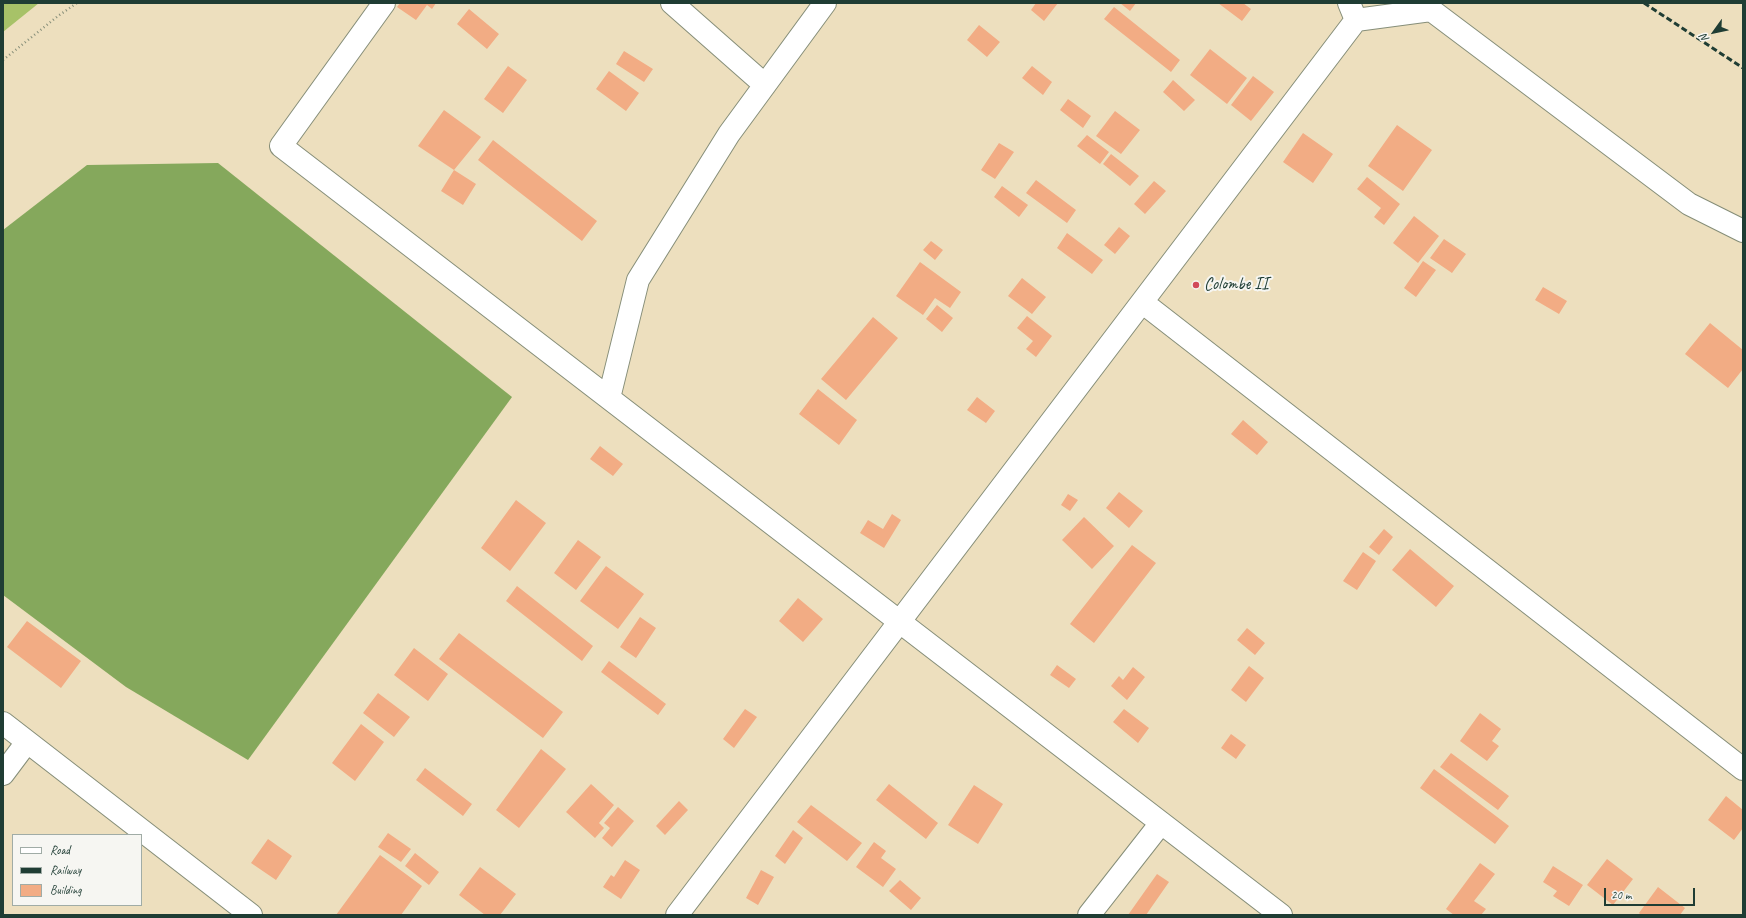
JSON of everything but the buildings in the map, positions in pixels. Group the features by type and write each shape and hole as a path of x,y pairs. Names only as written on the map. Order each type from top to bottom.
{"street":[{"path":"384,3 281,146 1281,915"},
{"path":"672,3 765,85"},
{"path":"609,398 638,280 728,134 825,3"},
{"path":"677,915 1142,302 1353,11 1432,6 1689,204 1743,231"},
{"path":"1142,302 1743,769"},
{"path":"3,724 251,915"},
{"path":"3,774 27,742"},
{"path":"1088,915 1161,823"}],"path":[{"path":"3,60 58,16 77,3"}],"green space":[{"path":"3,3 39,3 3,32"},
{"path":"218,163 512,397 248,760 126,687 3,595 3,230 87,165"}],"railway":[{"path":"1644,3 1743,68"}],"place":[{"name":"Colombe II","path":"1196,285"}]}
